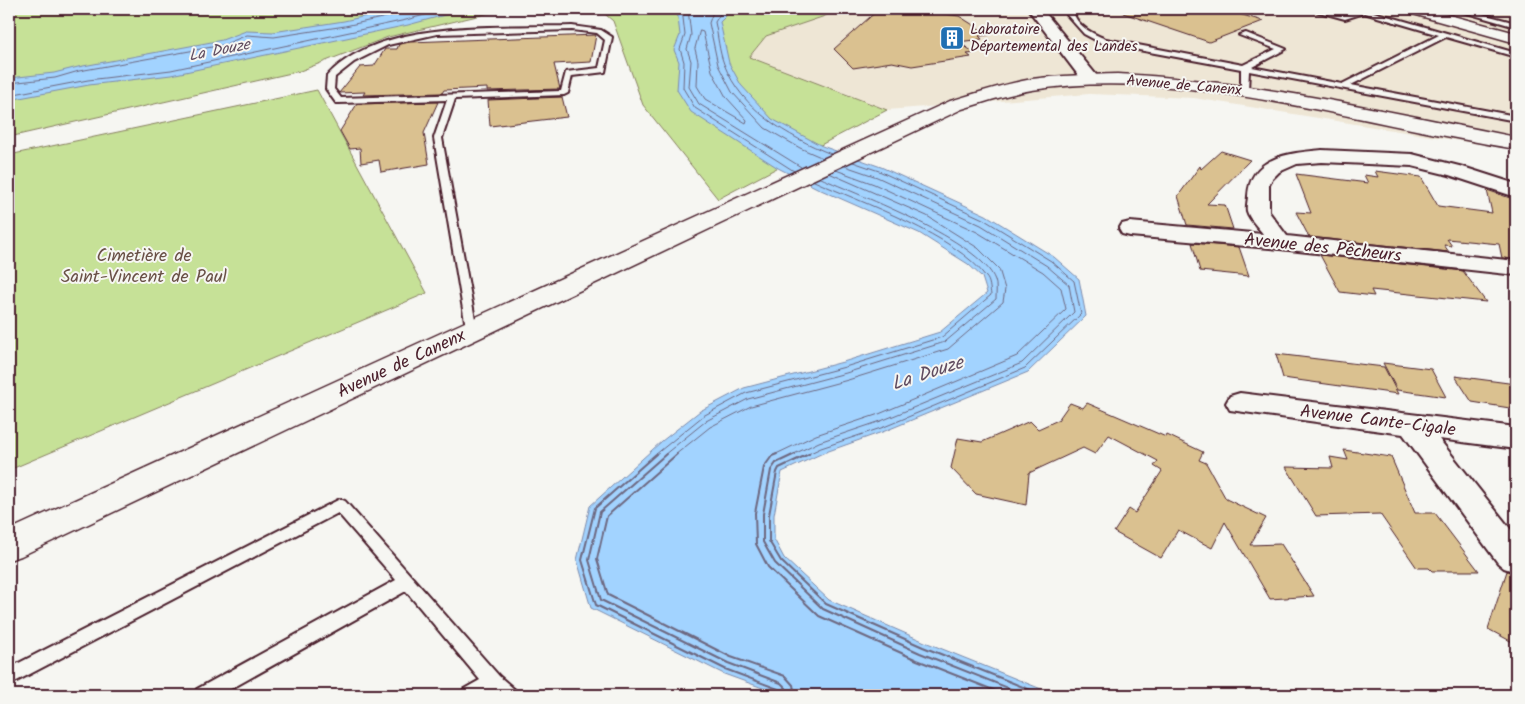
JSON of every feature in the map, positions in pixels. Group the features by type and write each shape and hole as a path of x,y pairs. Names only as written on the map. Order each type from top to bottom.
{"main road":[{"path":"1411,9 1516,38"},
{"path":"1426,9 1516,33"},
{"name":"Avenue de Canenx","path":"9,546 956,105 998,92 1043,83 1091,80 1168,82 1244,90 1516,142"}],"street":[{"path":"1035,9 1091,80"},
{"path":"1280,242 1258,212 1259,184 1263,176 1272,168 1295,158 1322,156 1412,160 1456,171 1516,191"},
{"name":"Avenue des Pêcheurs","path":"1130,229 1280,242 1516,268"},
{"name":"Avenue Cante-Cigale","path":"1240,403 1516,438"},
{"path":"1412,424 1510,553 1516,558"}],"lane":[{"path":"1070,9 1070,15 1086,33 1104,41 1516,119"},
{"path":"1310,9 1345,17 1361,10 1516,55"},
{"path":"1456,9 1516,25"},
{"path":"572,28 599,31 609,40 602,70 569,74 564,92 452,97 339,101 330,89 331,76 351,60 386,43 437,32 572,28"},
{"path":"1343,86 1446,34"},
{"path":"1243,35 1282,49 1245,67"},
{"path":"1244,90 1245,67"},
{"path":"452,97 438,138 471,330"},
{"path":"9,677 340,506 493,682 508,695"},
{"path":"203,695 408,582"},
{"path":"470,695 493,682"}],"shaded area":[{"path":"835,9 1516,9 1516,150 1194,98 1089,94 887,110 749,57 766,36 825,16"}],"green space":[{"path":"9,9 507,9 388,37 300,71 9,137"},
{"path":"599,9 835,9 825,16 766,36 749,57 887,110 718,199 643,105 613,21"},
{"name":"Cimetière de Saint-Vincent de Paul","path":"317,90 427,293 9,470 9,155"}],"water":[{"name":"La Douze","path":"397,9 467,9 408,25 171,75 89,85 9,100 9,78 54,73 222,40 246,31 273,32 344,21"},
{"name":"La Douze","path":"677,9 724,9 726,16 720,22 729,63 741,85 772,119 822,146 881,167 986,215 1054,257 1079,279 1086,316 1028,372 885,431 823,453 782,472 774,515 774,539 784,558 829,600 925,642 1056,695 782,695 724,674 591,608 577,560 590,506 662,441 700,411 744,388 843,362 940,332 987,293 982,277 968,264 919,233 821,190 778,168 691,112 677,90 679,62 674,50 680,35"}],"building":[{"name":"Laboratoire Départemental des Landes","path":"879,9 910,9 959,16 989,35 979,36 982,39 958,42 975,53 967,54 971,57 912,66 892,62 853,68 834,49"},
{"path":"1123,9 1222,9 1263,21 1209,42 1123,13"},
{"path":"596,35 591,62 554,64 560,89 487,91 487,88 444,90 442,93 363,95 365,92 339,93 360,67 374,66 385,49 397,49 399,44"},
{"path":"562,97 567,117 490,126 488,100"},
{"path":"438,102 424,133 429,164 381,172 379,160 361,163 360,148 350,149 340,131 357,104"},
{"path":"1221,151 1250,160 1207,204 1225,205 1233,229 1187,225 1178,196 1200,166 1201,169"},
{"path":"1375,171 1421,177 1438,206 1492,213 1487,190 1516,200 1516,259 1502,258 1499,244 1447,239 1452,246 1444,245 1449,252 1309,237 1296,212 1311,213 1296,174 1368,183 1364,175 1378,177"},
{"path":"1192,243 1239,247 1249,276 1200,271"},
{"path":"1320,255 1463,271 1486,302 1371,290 1374,296 1340,292"},
{"path":"1276,354 1384,367 1398,394 1283,378"},
{"path":"1383,363 1431,369 1446,397 1397,390"},
{"path":"1455,376 1516,384 1516,409 1472,402"},
{"path":"1070,403 1083,408 1087,403 1166,437 1167,435 1203,452 1199,460 1206,463 1226,499 1266,518 1250,545 1281,544 1314,596 1270,599 1225,522 1212,548 1178,530 1161,558 1114,532 1129,509 1135,513 1162,471 1154,466 1158,461 1109,435 1095,454 1083,448 1029,473 1026,505 976,494 951,468 958,438 982,442 1030,421 1038,429 1058,420"},
{"path":"1344,450 1391,457 1415,513 1435,513 1479,571 1432,571 1429,568 1417,568 1380,514 1316,516 1286,467 1333,468 1330,457 1348,460"},
{"path":"1507,571 1516,574 1516,644 1488,629"}],"place":[{"name":"Laboratoire Départemental des Landes","path":"952,38"}]}
